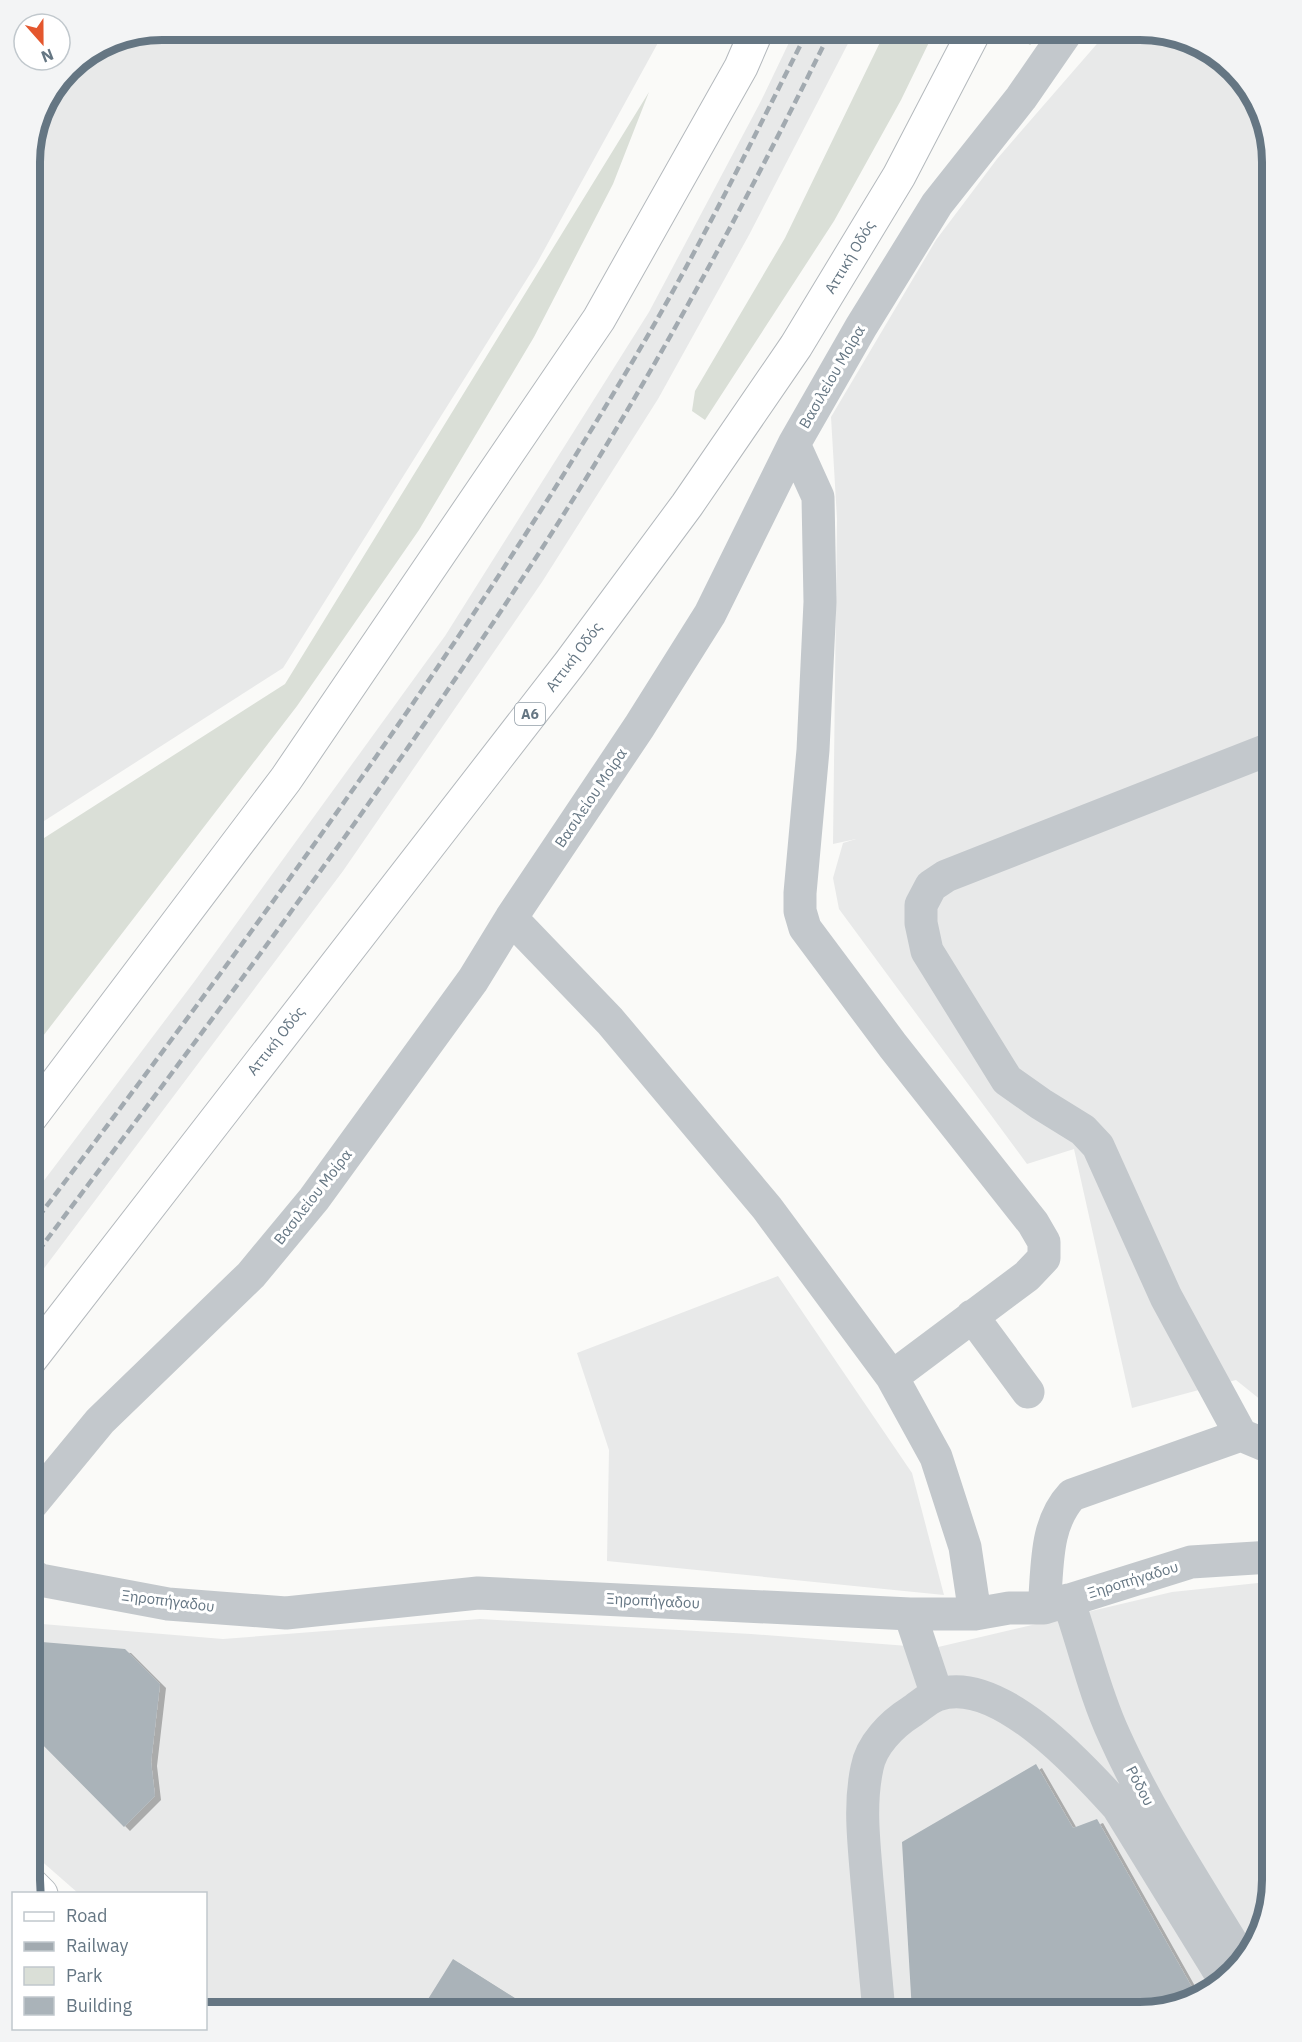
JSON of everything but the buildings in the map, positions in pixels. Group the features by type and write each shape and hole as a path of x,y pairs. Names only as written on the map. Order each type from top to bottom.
{"main road":[{"path":"40,1104 286,778 599,319 735,77 752,41"},
{"name":"Αττική Οδός","path":"40,1347 570,663 687,505 796,346 899,176 969,41"}],"street":[{"name":"Βασιλείου Μοίρα","path":"40,1494 100,1421 251,1275 314,1198 473,980 511,918 639,727 710,614 794,444 861,327 937,204 1069,41"},
{"path":"794,444 818,497 820,602 813,750 800,911 805,928 1033,1223 1044,1242 1044,1257 1027,1276 892,1377"},
{"path":"1262,752 946,876 931,886 921,905 921,923 927,951 952,996 1007,1080 1083,1130 1098,1146 1166,1297 1241,1434 1262,1443"},
{"path":"511,918 610,1021 767,1208 892,1377 939,1467 965,1547 975,1614"},
{"path":"972,1316 1029,1392"},
{"path":"1056,1604 1051,1532 1061,1507 1072,1495 1241,1434"},
{"name":"Ξηροπήγαδου","path":"40,1580 168,1604 286,1613 478,1593 910,1614 975,1614 1056,1604 1191,1562 1262,1558"},
{"name":"Ρόδου","path":"1056,1604 1089,1661 1095,1690 1114,1735 1146,1799 1237,1952"},
{"path":"910,1614 937,1695"},
{"path":"878,2002 862,1819 867,1767 874,1747 905,1716 937,1695 970,1692 990,1698 1016,1714 1051,1741 1118,1807 1219,1972"}],"shaded area":[{"path":"163,40 659,41 537,263 283,668 41,823 41,155 50,116 71,82 88,66 116,50 139,43"},
{"path":"790,41 849,41 749,235 658,399 542,582 343,871 40,1273 40,1185 194,982 445,636 649,312 761,101"},
{"path":"1099,41 1163,43 1179,47 1207,61 1231,82 1241,95 1255,123 1259,139 1262,163 1262,1401 1236,1380 1132,1408 1074,1149 1027,1164 839,909 833,878 843,843 856,839 833,844 837,519 831,417 936,240 997,159"},
{"path":"778,1276 912,1473 944,1595 607,1561 609,1450 577,1353"},
{"path":"1262,1584 1262,1879 1252,1926 1236,1954 1214,1976 1193,1989 1171,1997 1139,2002 207,2001 207,1892 77,1892 40,1860 40,1624 223,1639 480,1619 751,1634 934,1648 1172,1592"}],"green space":[{"path":"881,41 930,41 901,100 834,221 705,420 692,411 695,391 785,238"},
{"path":"1024,41 1035,41 1030,45"},
{"path":"649,92 613,184 534,337 419,530 297,706 40,1039 41,840 285,684"}],"railway":[{"path":"40,1214 190,1015 346,800 496,580 568,468 660,314 725,194 803,41"},
{"path":"40,1248 352,827 535,559 654,365 763,166 826,41"}]}
